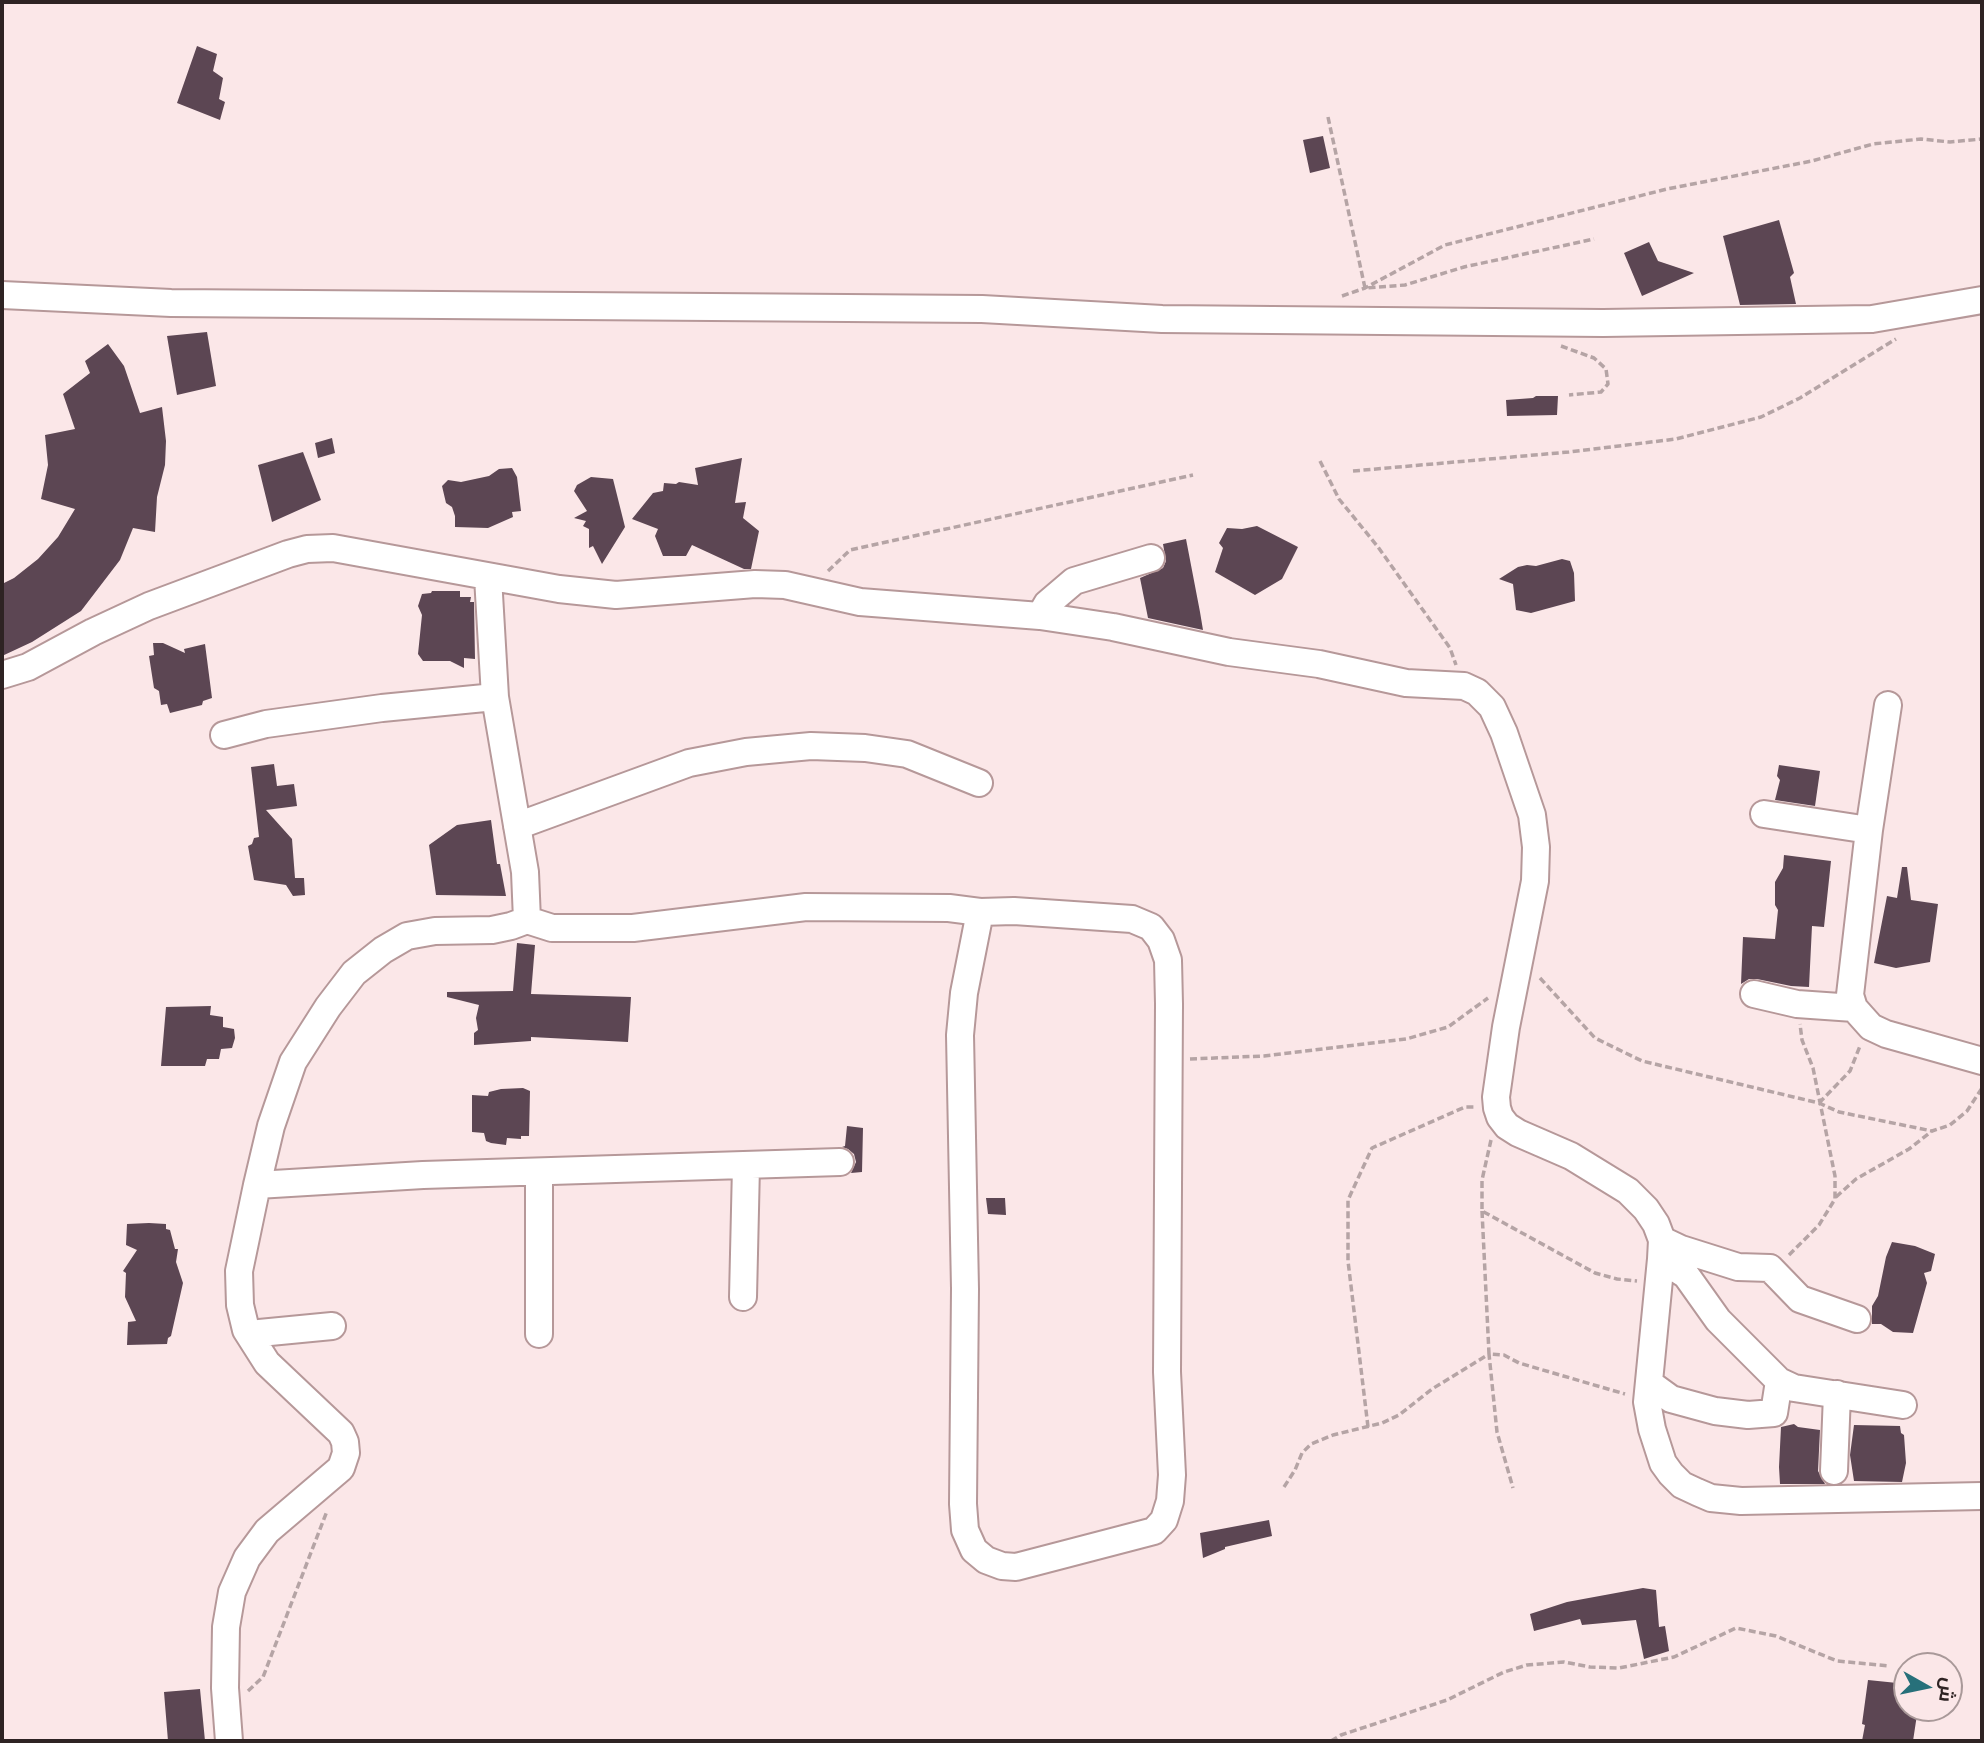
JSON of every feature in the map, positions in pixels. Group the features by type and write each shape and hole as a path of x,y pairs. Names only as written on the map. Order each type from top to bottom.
{"street":[{"path":"2,295 171,303 982,309 1162,319 1604,323 1872,319 1982,300"},
{"path":"2,675 28,667 149,606 268,561 307,550 333,548 559,589 616,595 755,584 808,589 860,602 1040,616 1113,627 1229,652 1319,664 1406,683 1464,686 1477,692 1492,707 1519,773 1532,814 1536,847 1535,881 1506,1027 1496,1097 1497,1108 1507,1126 1518,1133 1571,1156 1629,1191 1656,1224 1661,1259 1648,1393 1651,1429 1671,1474 1682,1485 1711,1498 1763,1502 1843,1497 1982,1496"},
{"path":"1040,616 1047,604 1074,580 1151,558"},
{"path":"488,577 495,697 526,872 527,920"},
{"path":"224,735 267,724 382,708 495,697"},
{"path":"1863,1018 1850,995 1869,830 1888,705"},
{"path":"517,826 689,763 746,752 811,746 865,748 906,754 979,783"},
{"path":"1764,814 1869,830"},
{"path":"229,1741 226,1627 232,1592 247,1558 267,1531 341,1468 346,1453 341,1433 267,1363 249,1334 240,1306 239,1271 257,1185 271,1126 293,1062 328,1007 354,973 383,950 407,936 435,931 492,930 527,920 552,928 633,928 806,907 949,908 980,912 1113,916 1151,926 1161,940 1168,960 1167,1372 1172,1475 1170,1501 1164,1520 1154,1531 1016,1567 1002,1566 986,1560 974,1550 965,1530 965,1289 960,1035 964,993 980,912"},
{"path":"1754,995 1863,1018 1886,1034 1982,1061"},
{"path":"257,1185 423,1175 840,1162"},
{"path":"743,1297 746,1166"},
{"path":"538,1334 539,1172"},
{"path":"1661,1259 1681,1250 1738,1267 1770,1268 1800,1299 1857,1320"},
{"path":"1661,1259 1686,1275 1718,1320 1779,1381 1794,1388 1903,1405"},
{"path":"249,1334 332,1326"},
{"path":"1648,1393 1715,1412 1748,1415 1774,1413 1779,1381"},
{"path":"1834,1471 1836,1394"}],"path":[{"path":"1328,117 1365,288"},
{"path":"1335,298 1348,296 1365,288 1445,245 1667,189 1812,161 1873,144 1921,139 1950,142 1982,139"},
{"path":"1365,288 1405,285 1464,267 1594,239"},
{"path":"1353,471 1569,452 1676,439 1761,417 1800,398 1904,335"},
{"path":"1558,345 1594,358 1606,369 1608,384 1601,392 1569,395"},
{"path":"1320,461 1339,499 1378,547 1450,648 1464,686"},
{"path":"808,589 850,550 1193,475"},
{"path":"1522,950 1538,976 1595,1038 1642,1061 1819,1103 1839,1112 1932,1131"},
{"path":"1168,1064 1198,1058 1264,1056 1406,1039 1448,1027 1489,997"},
{"path":"1797,1004 1802,1040 1812,1068 1835,1176 1835,1199"},
{"path":"1819,1103 1835,1090 1850,1072 1862,1039 1863,1018"},
{"path":"1770,1268 1795,1251 1819,1225 1835,1199 1856,1179 1909,1149 1932,1131 1950,1125 1967,1111 1982,1088"},
{"path":"1368,1427 1348,1261 1348,1200 1372,1148 1465,1107 1497,1108 1482,1180 1482,1211 1489,1354 1497,1432 1513,1488"},
{"path":"1482,1211 1595,1273 1616,1279 1638,1282 1661,1259"},
{"path":"1284,1487 1302,1453 1311,1444 1399,1415 1432,1389 1489,1354 1504,1355 1519,1363 1648,1393"},
{"path":"227,1711 263,1677 332,1498 323,1484"},
{"path":"1331,1741 1341,1735 1447,1700 1504,1672 1527,1665 1564,1662 1590,1667 1619,1668 1674,1657 1736,1628 1776,1636 1838,1661 1890,1666"}],"building":[{"path":"197,46 217,54 213,71 223,78 219,99 225,102 220,120 177,103"},
{"path":"1323,136 1330,168 1310,173 1303,140"},
{"path":"1779,220 1794,273 1790,277 1796,304 1740,305 1723,236"},
{"path":"1649,242 1658,261 1694,273 1642,296 1624,253"},
{"path":"207,332 216,386 177,395 167,336"},
{"path":"108,344 124,366 140,413 162,407 166,441 165,465 157,497 155,532 133,528 120,560 81,611 32,642 2,656 2,584 38,559 58,537 75,509 41,499 48,465 45,435 75,429 63,394 90,373 85,361"},
{"path":"1558,396 1557,415 1507,416 1506,400"},
{"path":"332,438 335,453 318,458 315,443"},
{"path":"303,452 321,500 272,522 258,465"},
{"path":"742,458 735,503 746,502 743,518 759,531 751,569 744,569 692,545 686,556 663,556 655,536 658,529 632,519 653,493 663,491 664,483 698,485 695,468"},
{"path":"512,468 517,477 521,511 512,512 513,517 488,528 455,527 455,516 452,507 446,503 442,486 448,480 461,482 489,476 499,469"},
{"path":"591,477 613,479 625,527 602,564 593,546 589,548 589,529 583,526 586,521 574,518 587,511 574,491 577,485"},
{"path":"1257,526 1298,547 1282,579 1255,595 1215,572 1223,548 1219,543 1227,528"},
{"path":"1186,539 1203,630 1148,618 1140,578 1163,568 1166,561 1163,544"},
{"path":"1562,559 1570,561 1574,573 1575,601 1531,613 1516,610 1513,584 1499,579 1518,567 1536,566"},
{"path":"432,591 460,591 460,597 471,597 470,602 474,602 475,659 464,658 464,668 450,661 423,661 418,654 422,615 418,606 422,594"},
{"path":"153,643 163,643 185,653 184,649 205,644 212,698 203,701 202,705 170,713 167,704 161,705 159,691 154,688 149,656 154,655"},
{"path":"274,764 277,786 294,784 297,806 266,810 292,839 295,878 304,878 305,895 293,896 286,885 254,880 248,846 254,838 259,837 251,767"},
{"path":"1779,765 1820,771 1815,806 1775,800 1780,780 1777,776"},
{"path":"491,820 497,864 500,864 506,896 436,895 429,845 457,825"},
{"path":"1784,855 1831,861 1824,927 1812,926 1809,987 1757,979 1749,979 1741,984 1743,937 1775,939 1778,910 1775,905 1775,882 1783,868"},
{"path":"1902,867 1907,867 1911,900 1938,904 1930,962 1896,968 1874,963 1887,896 1897,898"},
{"path":"517,943 535,945 531,994 631,997 628,1042 531,1037 531,1041 474,1045 474,1033 478,1030 476,1018 479,1005 447,997 447,992 513,991"},
{"path":"211,1006 210,1015 223,1017 223,1027 234,1029 232,1048 221,1049 219,1059 207,1059 205,1066 161,1066 166,1007"},
{"path":"523,1088 530,1091 529,1136 521,1136 521,1139 507,1138 506,1145 491,1143 486,1141 484,1133 472,1132 472,1095 488,1096 489,1092 501,1089"},
{"path":"847,1126 863,1128 862,1172 851,1173 856,1162 854,1154 842,1147 845,1146"},
{"path":"986,1198 1005,1198 1006,1215 988,1214"},
{"path":"127,1224 166,1224 166,1229 170,1230 175,1249 178,1249 176,1262 183,1283 167,1344 127,1345 128,1322 136,1321 125,1297 126,1273 123,1271 137,1250 126,1245"},
{"path":"1892,1242 1915,1246 1935,1254 1931,1271 1924,1273 1927,1283 1913,1333 1893,1332 1881,1324 1872,1324 1872,1306 1878,1296"},
{"path":"1794,1424 1820,1430 1818,1471 1825,1484 1780,1484 1781,1427"},
{"path":"1854,1425 1900,1426 1904,1435 1906,1463 1902,1482 1854,1481 1850,1455"},
{"path":"1269,1520 1272,1536 1225,1547 1203,1558 1200,1533"},
{"path":"1643,1588 1656,1590 1659,1627 1665,1626 1669,1651 1644,1659 1636,1620 1582,1625 1580,1619 1534,1631 1530,1614 1567,1602"},
{"path":"1868,1680 1893,1683 1893,1722 1916,1722 1913,1741 1862,1741 1865,1725 1862,1724"},
{"path":"200,1689 205,1741 168,1741 164,1692"}]}
